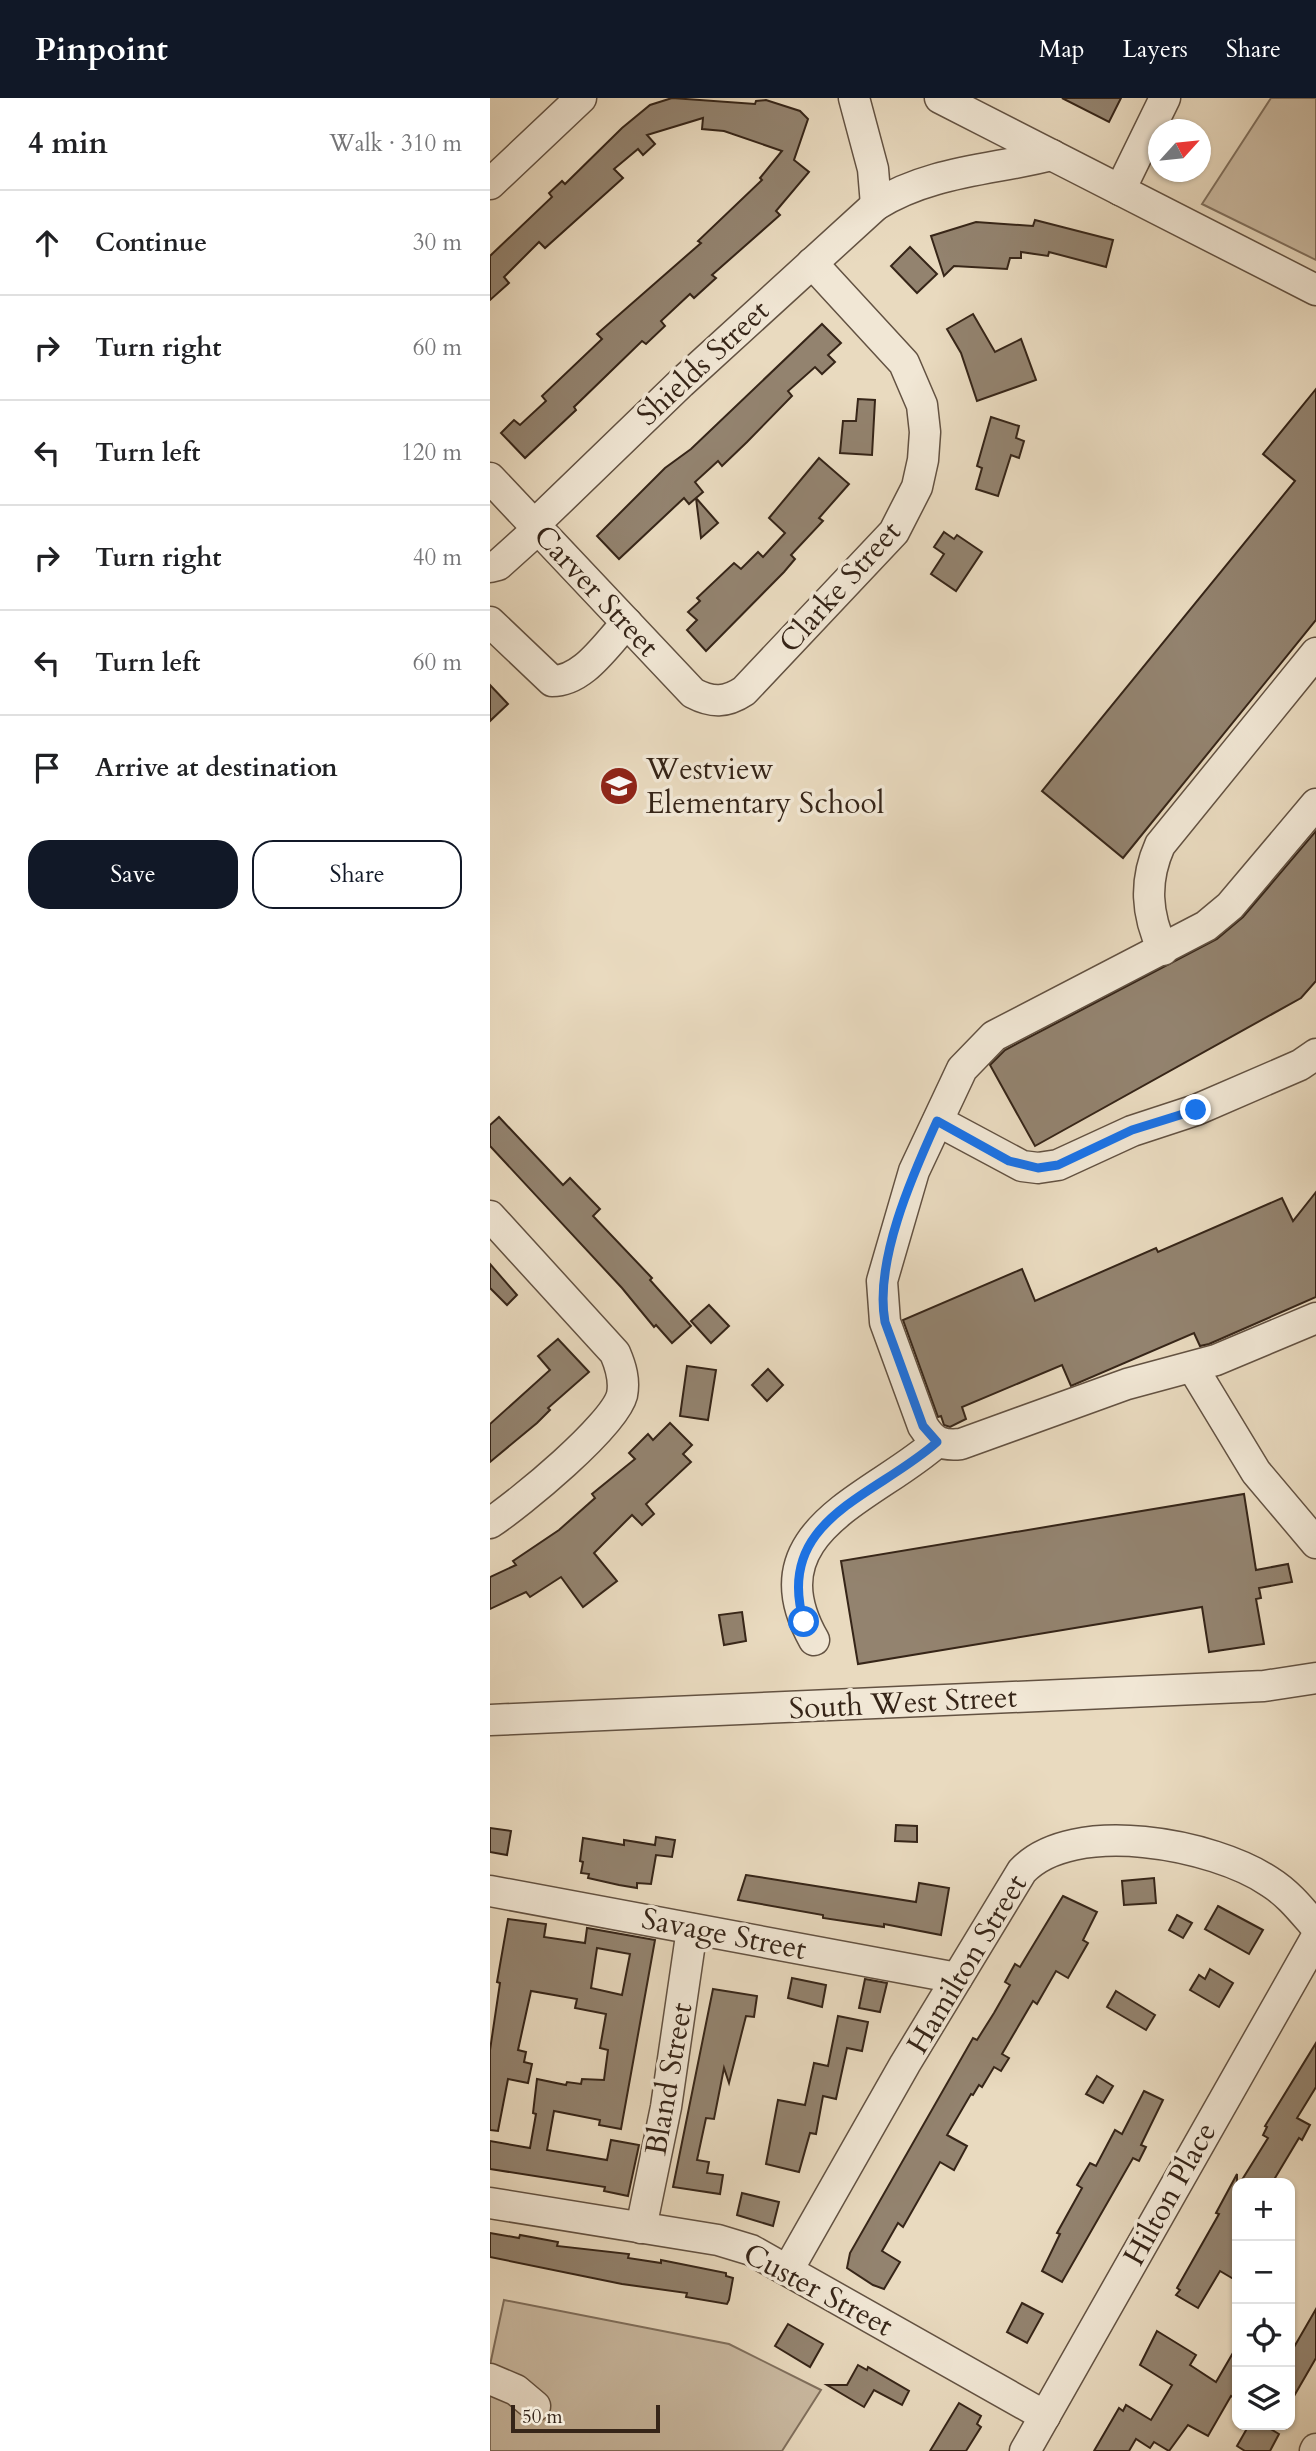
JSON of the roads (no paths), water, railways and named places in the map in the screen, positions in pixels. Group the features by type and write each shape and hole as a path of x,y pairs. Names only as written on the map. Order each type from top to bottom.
{"street":[{"path":"490,184 559,110 581,98"},
{"path":"854,98 873,169 876,205"},
{"path":"940,98 1316,290"},
{"path":"1120,190 1166,98"},
{"name":"Shields Street","path":"490,567 498,565 681,383 876,205 896,192 940,177 1052,155"},
{"name":"Clarke Street","path":"705,700 733,699 744,691 894,532 906,513 919,478 925,432 916,386 904,363 888,344 812,263"},
{"name":"Carver Street","path":"490,478 693,693 705,700"},
{"path":"490,622 552,681 567,681 577,675 627,623"},
{"path":"1163,950 1149,909 1148,882 1160,845 1316,653"},
{"path":"1316,804 1230,906 1206,926 994,1036 962,1069 910,1182 882,1281 885,1322 923,1426 937,1442 947,1446 961,1444 1126,1384 1193,1368 1316,1318"},
{"path":"937,1121 1022,1166 1038,1168 1058,1165 1132,1130 1196,1110 1300,1065 1316,1054"},
{"path":"490,1216 615,1353 622,1368 623,1384 621,1397 609,1420 511,1509 490,1523"},
{"path":"1193,1368 1256,1472 1316,1543"},
{"path":"814,1640 804,1622 798,1593 799,1566 808,1544 842,1508 917,1460 937,1442"},
{"name":"South West Street","path":"490,1720 1265,1686 1316,1678"},
{"name":"Hamilton Street","path":"789,2268 957,1978 1027,1864 1048,1850 1090,1840 1117,1840 1192,1850 1225,1860 1272,1883 1294,1901 1316,1927"},
{"name":"Savage Street","path":"490,1891 957,1978"},
{"name":"Bland Street","path":"641,2228 666,2107 692,1928"},
{"name":"Hilton Place","path":"1025,2451 1316,1938"},
{"name":"Custer Street","path":"490,2203 718,2240 751,2250 789,2268 1045,2416"},
{"path":"490,2379 516,2390 535,2406"}],"place":[{"name":"Westview Elementary School","path":"619,786"}]}
